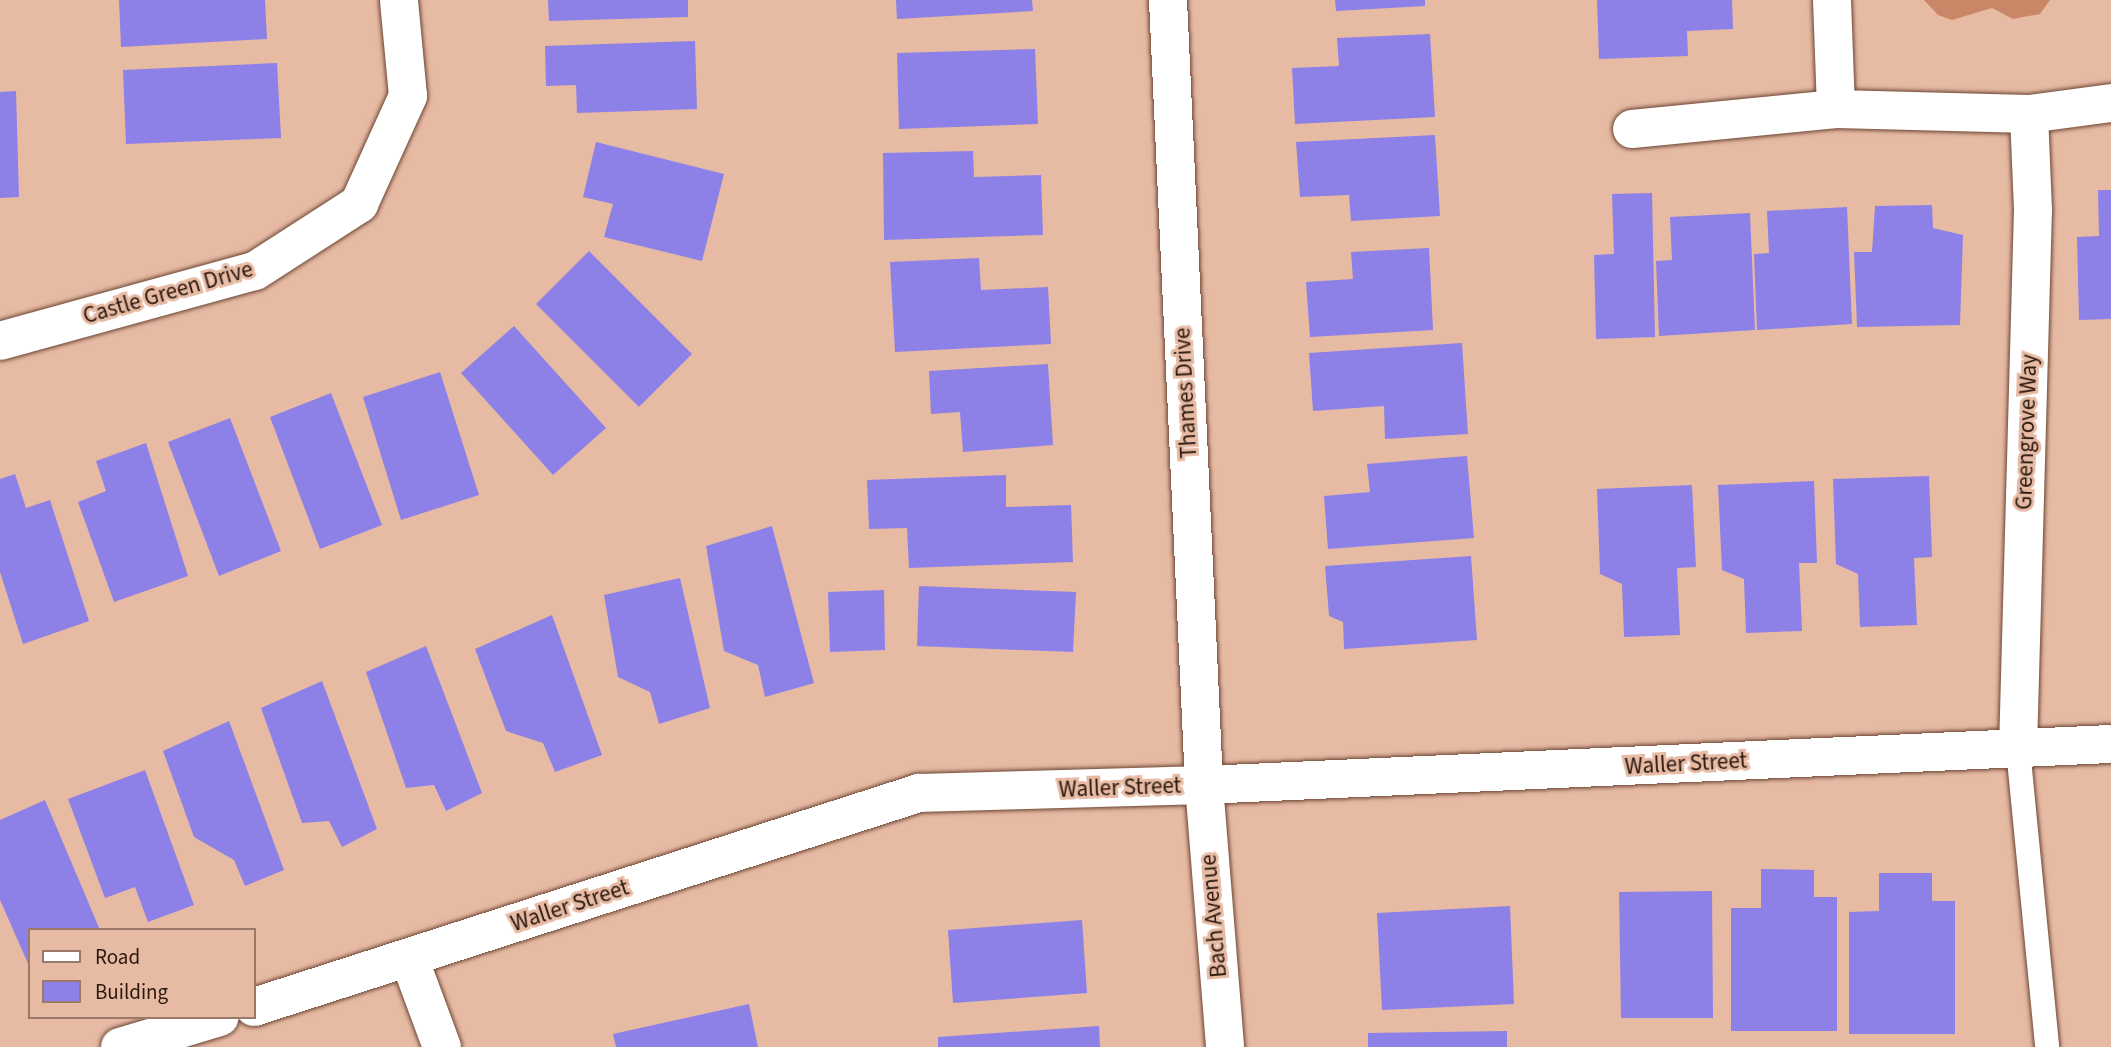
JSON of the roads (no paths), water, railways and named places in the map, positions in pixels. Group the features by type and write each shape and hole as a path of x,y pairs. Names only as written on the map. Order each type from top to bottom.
{"street":[{"name":"Castle Green Drive","path":"0,341 254,271 359,204 408,96 399,0"},
{"name":"Thames Drive","path":"1168,0 1204,785"},
{"path":"1832,0 1836,109"},
{"path":"1632,129 1836,109 2029,114 2111,103"},
{"name":"Greengrove Way","path":"2018,749 2033,210 2029,114"},
{"name":"Waller Street","path":"256,1006 919,793 1204,785 2111,744"},
{"name":"Bach Avenue","path":"1204,785 1225,1047"},
{"path":"410,958 442,1047"},
{"path":"120,1047 213,1019"}],"lane":[{"path":"2018,749 2047,1047"}]}
